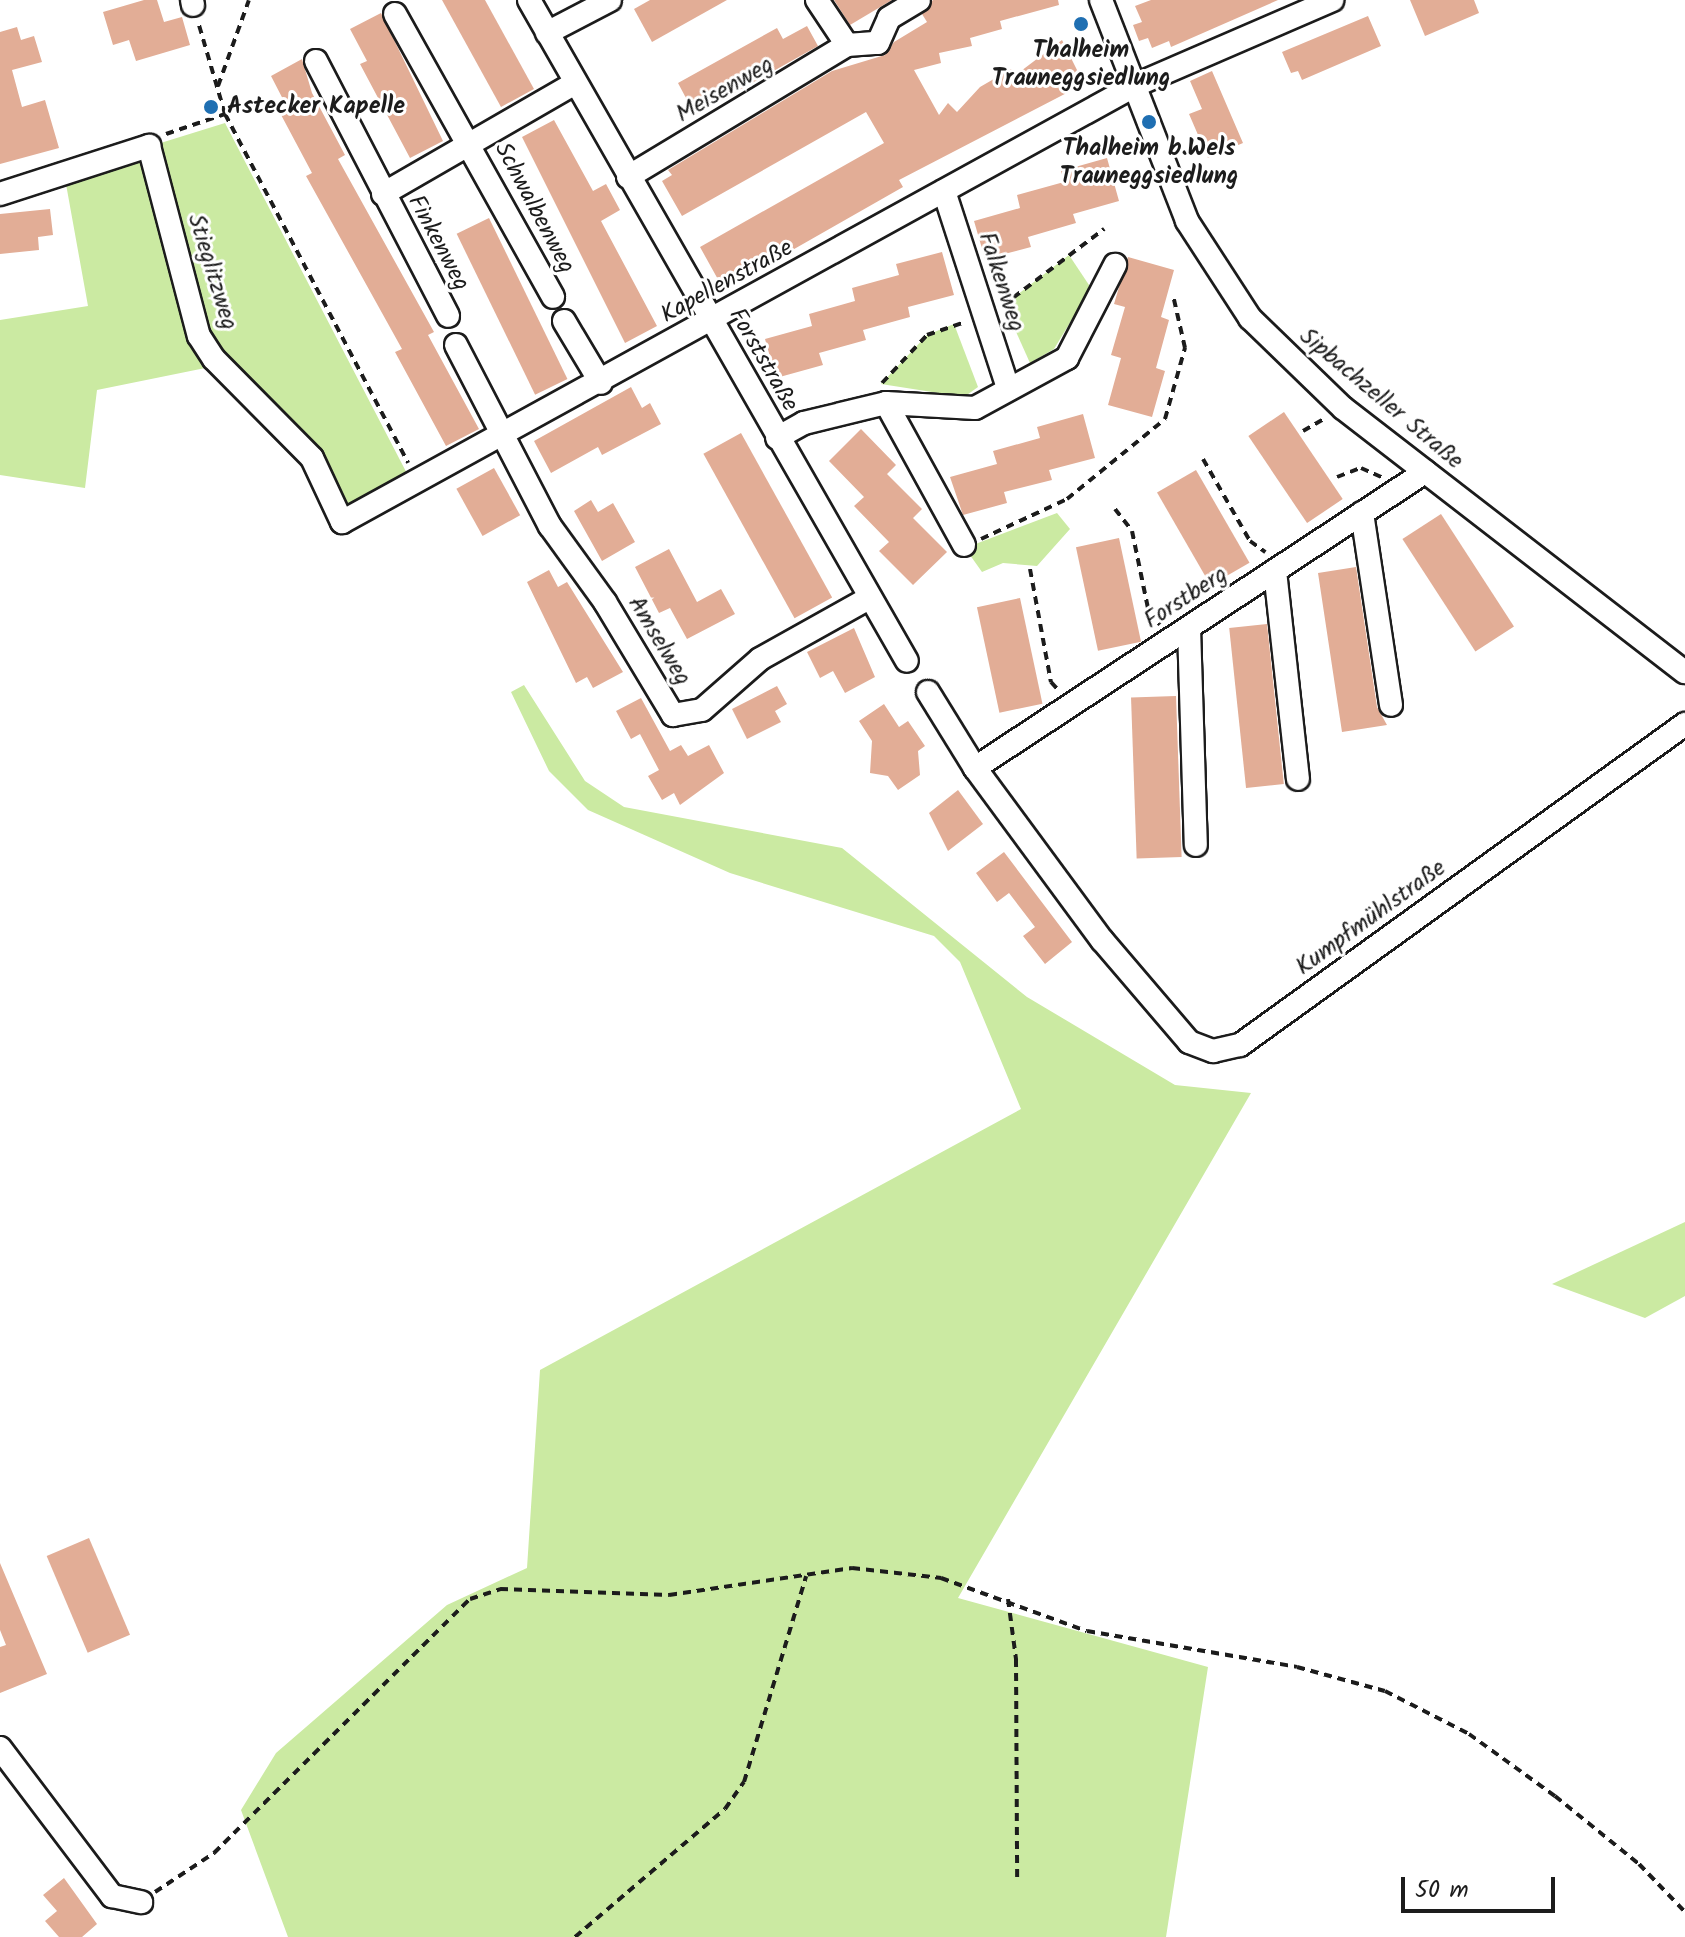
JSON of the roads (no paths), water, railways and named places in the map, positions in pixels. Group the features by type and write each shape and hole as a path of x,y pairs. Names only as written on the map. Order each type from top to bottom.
{"street":[{"name":"Forststraße","path":"529,0 907,661"},
{"path":"547,33 610,0"},
{"path":"817,0 847,45"},
{"name":"Meisenweg","path":"628,177 847,45 878,43 889,18 919,0"},
{"name":"Sipbachzeller Straße","path":"1101,0 1187,221 1250,318 1332,398 1685,672"},
{"name":"Kapellenstraße","path":"342,522 428,480 1136,85 1332,0"},
{"name":"Schwalbenweg","path":"395,14 470,143 553,297"},
{"name":"Finkenweg","path":"316,61 448,316"},
{"name":"Schwalbenweg","path":"470,143 575,83"},
{"name":"Finkenweg","path":"383,194 470,143"},
{"name":"Stieglitzweg","path":"0,194 149,146 199,336 214,359 312,458 342,522"},
{"name":"Falkenweg","path":"944,191 1008,388"},
{"path":"777,438 804,423 886,403 975,408 1067,358 1115,265"},
{"path":"564,321 601,383"},
{"path":"456,345 504,438"},
{"path":"886,403 964,545"},
{"name":"Amselweg","path":"504,438 550,526 605,602 673,715 702,710 760,659 869,598"},
{"name":"Forstberg","path":"975,768 1425,472"},
{"path":"1362,513 1391,705"},
{"path":"1279,568 1298,779"},
{"path":"1180,633 1196,845"},
{"path":"928,692 975,768"},
{"name":"Kumpfmühlstraße","path":"975,768 1102,940 1189,1042 1213,1051 1240,1045 1685,724"},
{"path":"0,1748 112,1896 141,1902"}],"place":[{"name":"Thalheim Trauneggsiedlung","path":"1081,24"},
{"name":"Astecker Kapelle","path":"211,107"},
{"name":"Thalheim b.Wels Trauneggsiedlung","path":"1149,122"}]}
